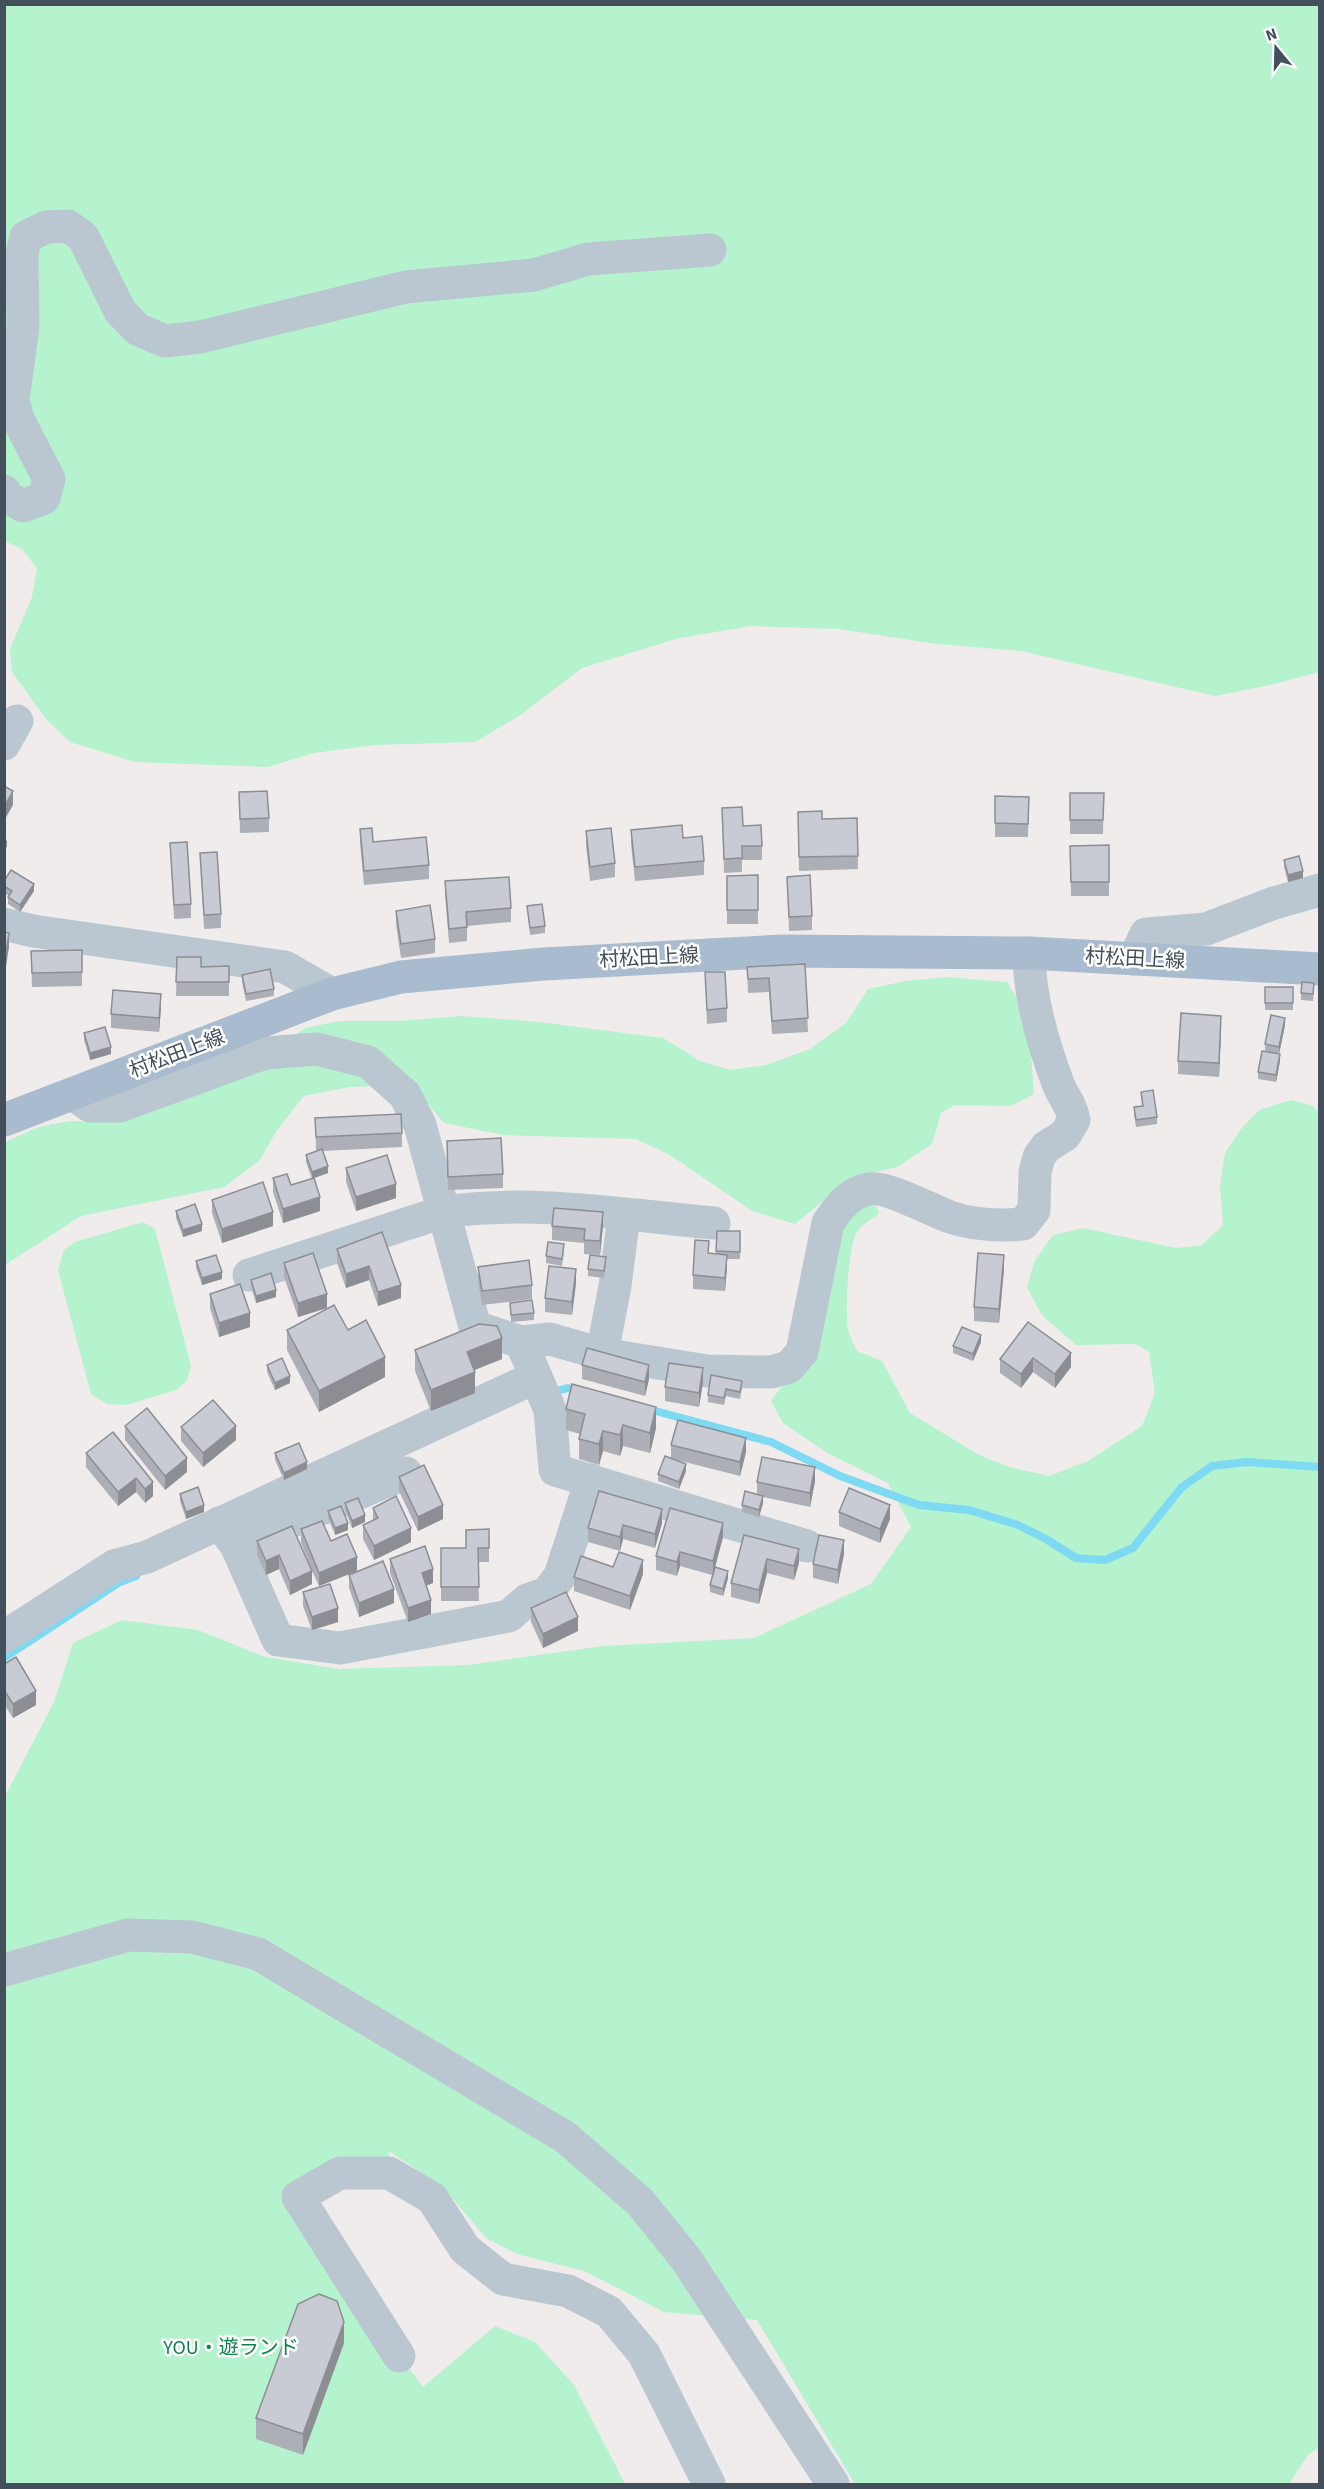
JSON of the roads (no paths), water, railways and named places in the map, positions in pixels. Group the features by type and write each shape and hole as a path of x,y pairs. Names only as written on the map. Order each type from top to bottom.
{"main road":[{"name":"村松田上線","path":"4,1120 332,994 401,977 556,963 783,951 1029,953 1320,969"}],"street":[{"path":"4,491 9,498 23,506 44,498 49,479 18,419 13,400 23,326 22,253 26,237 46,227 68,226 83,237 120,311 137,328 165,341 200,337 406,287 534,275 588,259 710,250"},
{"path":"1134,959 1146,934 1206,929 1274,903 1320,890"},
{"path":"4,924 33,931 285,967 332,994"},
{"path":"73,1094 90,1106 120,1106 265,1053 317,1049 368,1062 405,1095 420,1125 475,1327 521,1342 549,1339 602,1354 707,1371 771,1372 789,1367 802,1352 828,1223 838,1207 854,1194 870,1188 885,1190 952,1218 1006,1226 1023,1224 1034,1210 1035,1172 1039,1157 1046,1147 1065,1135 1074,1120 1071,1104 1060,1088 1039,1020 1029,982 1029,953"},
{"path":"249,1275 443,1212 461,1209 546,1207 714,1224"},
{"path":"602,1354 615,1286 624,1215"},
{"path":"521,1342 550,1410 555,1470 807,1546"},
{"path":"227,1534 536,1377"},
{"path":"4,1637 114,1566 227,1534 406,1473"},
{"path":"227,1534 278,1640 340,1648 509,1616 527,1600 547,1593 560,1576 591,1480"},
{"path":"4,1970 128,1935 192,1937 258,1954 565,2137 640,2202 686,2259 833,2484"},
{"path":"399,2356 298,2197 340,2174 389,2173 432,2198 465,2249 503,2279 568,2291 609,2312 644,2354 709,2484"}],"waterway":[{"path":"549,1393 568,1388 578,1391"},
{"path":"648,1409 771,1442 840,1476 919,1505 969,1510 1018,1525 1076,1558 1105,1560 1133,1548 1182,1487 1212,1466 1247,1462 1320,1467"},
{"path":"4,1658 120,1582 136,1576"}],"park label":[{"name":"YOU・遊ランド","path":"231,2348"}]}
